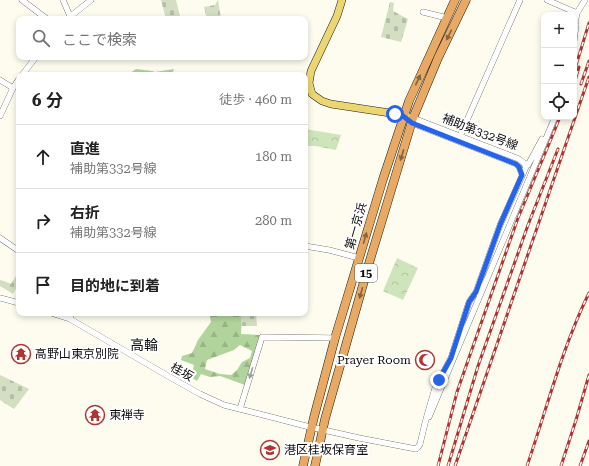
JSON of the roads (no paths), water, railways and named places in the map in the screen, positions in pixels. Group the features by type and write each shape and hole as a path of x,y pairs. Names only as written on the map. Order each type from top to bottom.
{"highway":[{"name":"第一京浜","path":"303,466 311,427 335,338 403,116 455,0"},
{"name":"第一京浜","path":"315,466 322,430 370,260 413,120 438,58 466,0"},
{"path":"320,395 331,398"}],"main road":[{"path":"342,0 337,16 311,71 309,83 312,94 331,104 374,110 403,116 413,120"}],"street":[{"path":"22,0 43,16"},
{"path":"63,0 68,16"},
{"path":"71,16 91,0"},
{"path":"413,120 460,136 520,0"},
{"path":"547,0 575,12"},
{"path":"577,13 585,0"},
{"path":"423,12 447,18"},
{"path":"24,72 34,60"},
{"path":"0,80 13,88"},
{"path":"0,116 16,84"},
{"path":"308,95 312,94"},
{"path":"413,120 528,165 555,117 416,449"},
{"name":"補助第332号線","path":"413,120 519,159 526,167 500,225 476,292 469,302 451,358 435,388 420,444 416,449"},
{"path":"0,238 16,249"},
{"path":"308,247 343,253 360,258"},
{"path":"0,298 16,302"},
{"name":"桂坂","path":"71,316 168,376 200,394 224,405 322,430 416,449"},
{"path":"240,409 262,337 335,338"}],"railway":[{"path":"577,62 589,23"},
{"path":"581,84 589,61"},
{"path":"577,74 579,67"},
{"path":"455,466 589,77"},
{"path":"438,466 457,392 518,218 559,120"},
{"path":"448,466 478,366 528,225 558,149"},
{"path":"527,466 563,357 579,314 589,293"},
{"path":"561,466 589,375"},
{"path":"580,466 589,441"}],"place":[{"name":"高野山東京別院","path":"21,354"},
{"name":"Prayer Room","path":"425,360"},
{"name":"東禅寺","path":"95,415"},
{"name":"港区桂坂保育室","path":"270,450"}],"district":[{"name":"高輪","path":"144,345"}]}
